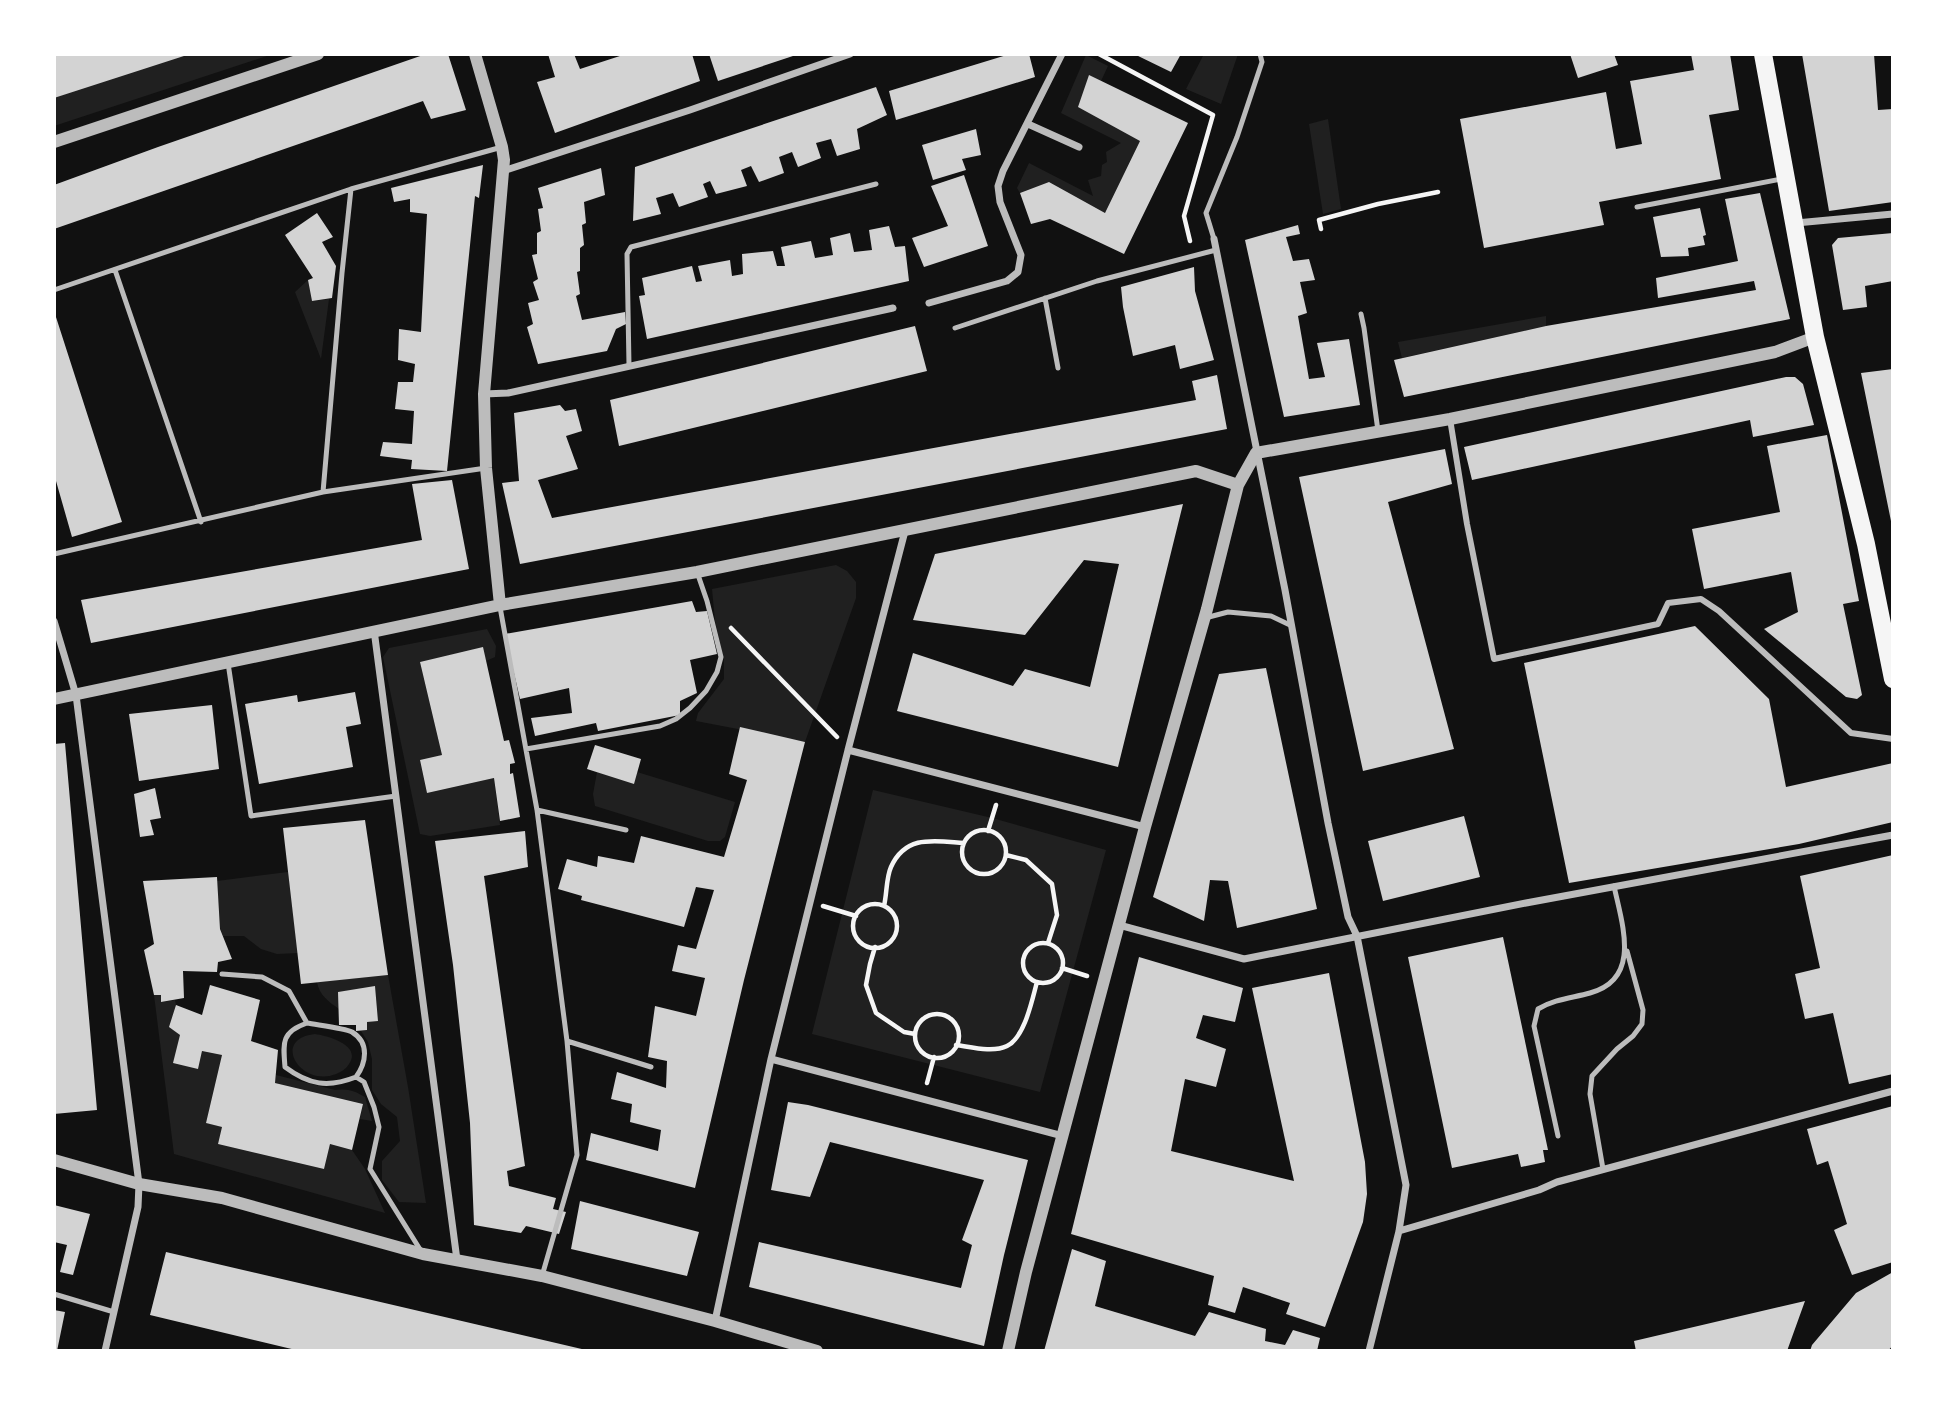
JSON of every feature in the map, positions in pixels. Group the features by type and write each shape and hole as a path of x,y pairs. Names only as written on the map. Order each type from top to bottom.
{"main road":[{"path":"1763,54 1815,337 1866,544 1893,679"}],"street":[{"path":"54,142 318,54"},
{"path":"475,54 502,147 503,171 484,394 485,468 500,605"},
{"path":"503,171 850,54"},
{"path":"929,303 1007,281 1018,272 1021,255 1000,202 998,186 1062,54"},
{"path":"1028,124 1079,147"},
{"path":"1795,223 1893,214"},
{"path":"1214,239 1292,626 1328,823 1349,917 1357,936 1406,1185 1399,1231 1369,1351"},
{"path":"484,394 508,393 893,308"},
{"path":"1256,453 1450,419 1775,352 1815,337"},
{"path":"1450,419 1467,524 1494,659 1658,624 1668,603 1700,599 1719,611 1852,733 1893,739"},
{"path":"1007,1351 1119,925 1205,618 1238,485 1256,453"},
{"path":"54,699 374,630 500,605 697,572 1196,471 1238,485"},
{"path":"715,1321 771,1059 905,531"},
{"path":"54,621 76,695 139,1184 138,1207 106,1349 116,1351"},
{"path":"374,630 457,1260"},
{"path":"848,750 1146,827"},
{"path":"1119,925 1244,959 1614,886 1893,835"},
{"path":"771,1059 1063,1136"},
{"path":"1399,1231 1539,1190 1557,1182 1893,1091"},
{"path":"54,1160 139,1184 222,1198 422,1254 542,1276 715,1321 817,1351"}],"lane":[{"path":"1214,239 1206,213 1258,75 1262,62 1260,54"},
{"path":"54,290 351,189 502,147"},
{"path":"1637,207 1786,178"},
{"path":"629,365 628,254 631,247 876,184"},
{"path":"323,492 351,189"},
{"path":"955,328 1097,281 1216,250"},
{"path":"115,270 201,522"},
{"path":"1045,298 1058,368"},
{"path":"1361,314 1378,431"},
{"path":"54,554 323,492 485,468"},
{"path":"526,749 660,726 676,719 690,708 718,673 721,657 697,572"},
{"path":"500,605 537,810 567,1041 577,1155 542,1276"},
{"path":"1205,618 1228,612 1271,616 1292,626"},
{"path":"228,661 251,816 396,796"},
{"path":"537,810 626,830"},
{"path":"1603,1169 1590,1094 1592,1076 1616,1049 1633,1036 1642,1024 1643,1010 1614,886"},
{"path":"1558,1136 1534,1026 1538,1009 1551,1002 1592,993 1608,985 1625,961 1626,945"},
{"path":"222,974 262,977 289,991 307,1023"},
{"path":"307,1023 351,1032 365,1052 364,1066 356,1077 341,1083 318,1083 299,1077 285,1067 283,1044 290,1032 307,1023"},
{"path":"567,1041 651,1067"},
{"path":"356,1077 364,1082 379,1128 370,1169 422,1254"},
{"path":"54,1294 114,1312"}],"path":[{"path":"1099,54 1213,115 1184,216 1194,256"},
{"path":"1321,229 1320,220 1378,204 1438,192"},
{"path":"708,605 848,750"},
{"path":"988,831 999,789"},
{"path":"980,831 999,836 1004,842 1006,855 1003,863 991,873 977,873 966,864 963,857 964,843 980,831"},
{"path":"884,906 890,867 904,849 915,842 926,840 964,843"},
{"path":"1006,855 1026,860 1052,884 1057,915 1048,943"},
{"path":"811,903 856,916"},
{"path":"871,904 884,906 895,916 896,930 889,943 875,947 861,943 853,923 856,916 871,904"},
{"path":"1048,943 1058,950 1062,968 1050,981 1037,982 1026,974 1023,968 1024,954 1034,945 1048,943"},
{"path":"875,947 866,985 876,1013 904,1032 915,1034"},
{"path":"956,1045 989,1049 1007,1046 1021,1032 1037,982"},
{"path":"932,1015 946,1016 952,1020 959,1033 951,1053 934,1057 923,1053 918,1047 915,1034 917,1027 926,1017 932,1015"},
{"path":"922,1100 934,1057"}],"shaded area":[{"path":"54,54 273,54 54,126"},
{"path":"1204,54 1238,54 1221,104 1186,89"},
{"path":"1086,55 1108,66 1101,81 1140,141 1105,213 1049,182 1020,193 1017,188 1029,163 1093,196 1088,180 1101,176 1102,165 1107,162 1106,152 1121,143 1061,113"},
{"path":"1328,119 1341,209 1323,214 1309,124"},
{"path":"308,280 312,301 329,299 321,359 295,292"},
{"path":"1546,316 1546,326 1402,358 1398,342"},
{"path":"836,565 847,571 856,582 856,598 805,742 696,721 698,713 724,679 724,661 715,621 712,589"},
{"path":"487,629 496,646 495,657 486,661 482,648 420,662 442,755 420,761 427,793 494,778 500,825 430,836 420,834 383,657 389,648"},
{"path":"597,772 634,784 637,772 735,802 725,837 720,841 708,841 595,806 593,794"},
{"path":"873,790 992,818 1106,850 1040,1092 812,1034"},
{"path":"288,872 298,953 277,954 261,949 244,936 223,936 220,928 217,881"},
{"path":"388,975 426,1203 399,1202 382,1180 382,1161 400,1141 397,1117 381,1104 372,1090 372,1059 368,1042 361,1031 367,1030 367,1022 378,1020 375,987 339,992 339,1009 322,994 317,982"},
{"path":"154,995 161,995 162,1002 175,1000 170,1027 180,1035 198,1069 202,1051 222,1055 206,1123 222,1127 218,1144 324,1169 330,1144 352,1150 365,1169 385,1213 174,1154"},
{"path":"315,1034 335,1039 347,1047 352,1057 345,1069 323,1077 302,1069 293,1053 294,1044"},
{"path":"276,1075 358,1093 365,1097 372,1121 360,1119 363,1104 275,1083"}],"building":[{"path":"54,54 187,54 187,55 54,98"},
{"path":"426,54 448,54 466,110 431,119 423,101 54,229 54,185"},
{"path":"548,54 574,54 580,69 626,54 692,54 700,81 555,133 537,82 555,77"},
{"path":"709,54 796,54 796,55 718,81"},
{"path":"1010,54 1029,54 1035,77 896,120 889,91"},
{"path":"1134,54 1181,54 1171,72"},
{"path":"1570,54 1614,54 1618,65 1578,78"},
{"path":"1691,54 1730,54 1739,110 1709,115 1721,179 1599,202 1604,225 1484,248 1460,119 1606,92 1616,149 1642,144 1630,81 1694,70"},
{"path":"1802,54 1874,54 1878,110 1893,109 1893,202 1829,211"},
{"path":"1089,75 1188,123 1124,254 1050,219 1031,224 1020,193 1049,182 1105,213 1140,141 1078,107"},
{"path":"876,87 887,115 857,129 860,149 837,156 831,139 816,143 821,158 798,167 792,152 779,157 784,173 759,182 751,166 741,170 747,186 716,194 710,181 703,184 708,197 679,207 673,193 656,198 661,214 633,221 635,167"},
{"path":"976,129 981,155 962,159 966,170 933,180 922,145"},
{"path":"483,165 479,198 475,196 447,471 411,469 412,460 380,456 383,442 412,444 414,411 395,409 398,382 413,382 415,364 398,360 399,329 421,332 427,214 410,212 410,199 394,202 391,188"},
{"path":"601,168 605,195 584,202 584,245 580,248 580,271 577,272 580,294 576,296 582,320 625,312 626,324 616,329 607,351 538,364 527,327 533,324 528,303 539,300 533,282 538,279 532,255 537,254 537,233 541,231 538,209 543,208 538,188"},
{"path":"964,175 988,246 924,267 912,238 948,226 931,186"},
{"path":"1760,193 1790,319 1404,397 1394,360 1546,326 1756,290 1754,281 1658,298 1656,278 1738,261 1725,199"},
{"path":"1700,208 1706,235 1703,236 1705,245 1688,248 1689,256 1661,257 1653,217"},
{"path":"317,213 333,237 322,242 336,266 332,298 312,301 308,280 313,278 285,235"},
{"path":"1298,225 1300,234 1286,237 1293,261 1309,259 1315,280 1300,282 1307,313 1298,316 1309,379 1325,377 1317,343 1349,339 1360,405 1284,417 1245,240"},
{"path":"889,226 895,247 905,246 909,281 647,339 639,296 645,295 642,278 692,266 696,282 702,281 698,266 730,260 732,276 743,274 742,254 773,251 777,266 785,266 781,247 811,241 815,258 833,255 830,238 850,233 854,252 872,250 869,230"},
{"path":"1893,233 1893,281 1865,286 1867,307 1843,310 1832,245 1838,238"},
{"path":"1194,267 1195,291 1214,360 1180,369 1175,345 1133,356 1121,287"},
{"path":"55,314 122,522 72,537 54,474"},
{"path":"915,326 927,371 619,446 610,400"},
{"path":"1893,369 1893,526 1892,526 1861,373"},
{"path":"1217,375 1227,429 520,564 502,483 519,481 514,413 560,405 565,411 576,409 582,431 566,436 578,469 538,480 552,518 1196,400 1192,381"},
{"path":"1795,377 1803,384 1814,425 1753,437 1750,420 1472,480 1464,447"},
{"path":"1827,435 1859,601 1843,604 1862,695 1857,699 1846,697 1764,629 1798,612 1791,572 1704,589 1692,529 1780,512 1767,446"},
{"path":"1445,449 1452,484 1388,502 1454,749 1363,771 1299,477"},
{"path":"452,480 469,569 91,643 81,600 422,540 412,484"},
{"path":"1183,504 1118,767 897,711 913,653 1013,686 1025,669 1090,687 1119,564 1084,560 1025,635 913,620 935,554"},
{"path":"692,601 696,612 707,611 717,654 690,660 697,693 680,701 680,715 598,731 596,723 535,736 531,718 572,713 569,688 520,699 505,634"},
{"path":"1695,626 1769,699 1786,787 1893,763 1893,822 1799,844 1569,883 1524,663"},
{"path":"483,647 504,741 509,740 515,763 510,764 510,774 513,773 520,817 500,821 494,778 427,793 420,760 442,755 420,662"},
{"path":"1266,668 1317,909 1237,928 1228,881 1210,880 1204,921 1153,897 1219,674"},
{"path":"355,692 361,724 346,727 353,767 259,784 245,704 297,695 298,702"},
{"path":"212,705 219,769 139,781 129,714"},
{"path":"740,727 805,742 744,980 695,1188 586,1160 591,1133 658,1151 661,1130 630,1122 632,1104 611,1099 617,1072 666,1088 667,1061 648,1057 655,1006 696,1016 705,978 672,971 678,945 696,949 714,890 696,887 684,927 581,900 582,896 558,889 567,859 597,867 598,856 634,863 641,836 724,857 747,780 729,774"},
{"path":"65,743 97,1110 54,1114 54,744"},
{"path":"595,745 641,759 634,784 587,769"},
{"path":"155,788 161,818 150,820 154,835 140,837 134,794"},
{"path":"1464,816 1480,877 1383,901 1368,841"},
{"path":"365,820 388,975 301,984 283,828"},
{"path":"525,831 528,867 484,876 525,1166 507,1171 509,1186 556,1198 553,1209 566,1212 559,1234 526,1226 521,1233 474,1225 470,1123 453,965 435,841"},
{"path":"1893,855 1893,1074 1849,1084 1833,1013 1805,1019 1795,974 1820,968 1800,876"},
{"path":"217,877 220,929 232,959 218,962 217,972 183,971 184,998 161,1002 161,995 154,995 144,950 154,944 143,881"},
{"path":"1503,937 1548,1150 1543,1150 1545,1162 1521,1167 1518,1154 1452,1168 1408,957"},
{"path":"1139,957 1243,988 1235,1022 1203,1015 1196,1038 1226,1049 1216,1087 1185,1079 1171,1151 1294,1181 1252,988 1329,973 1365,1162 1367,1194 1363,1222 1325,1327 1286,1314 1290,1303 1243,1287 1235,1313 1208,1305 1214,1276 1071,1234"},
{"path":"210,985 260,1000 251,1041 278,1050 275,1083 363,1104 352,1150 330,1144 324,1169 218,1144 222,1127 206,1123 222,1055 202,1051 198,1069 173,1063 180,1035 169,1027 176,1005 202,1015"},
{"path":"375,986 378,1021 367,1022 367,1030 356,1031 356,1025 339,1025 338,992"},
{"path":"788,1102 1028,1160 984,1346 749,1287 759,1242 961,1288 972,1245 962,1240 984,1180 830,1142 810,1197 771,1190"},
{"path":"1893,1106 1893,1262 1852,1275 1834,1230 1847,1224 1828,1161 1817,1165 1807,1129"},
{"path":"580,1201 699,1232 687,1276 571,1249"},
{"path":"54,1205 90,1214 73,1275 60,1272 67,1245 54,1242"},
{"path":"1072,1249 1106,1261 1095,1306 1195,1336 1209,1312 1266,1329 1265,1341 1285,1345 1293,1330 1320,1338 1317,1351 1044,1351"},
{"path":"166,1252 586,1350 300,1351 150,1315"},
{"path":"1893,1272 1893,1345 1888,1351 1810,1351 1812,1345 1856,1293"},
{"path":"1805,1301 1787,1351 1636,1351 1634,1341"},
{"path":"54,1310 65,1312 57,1351 54,1351"}]}
